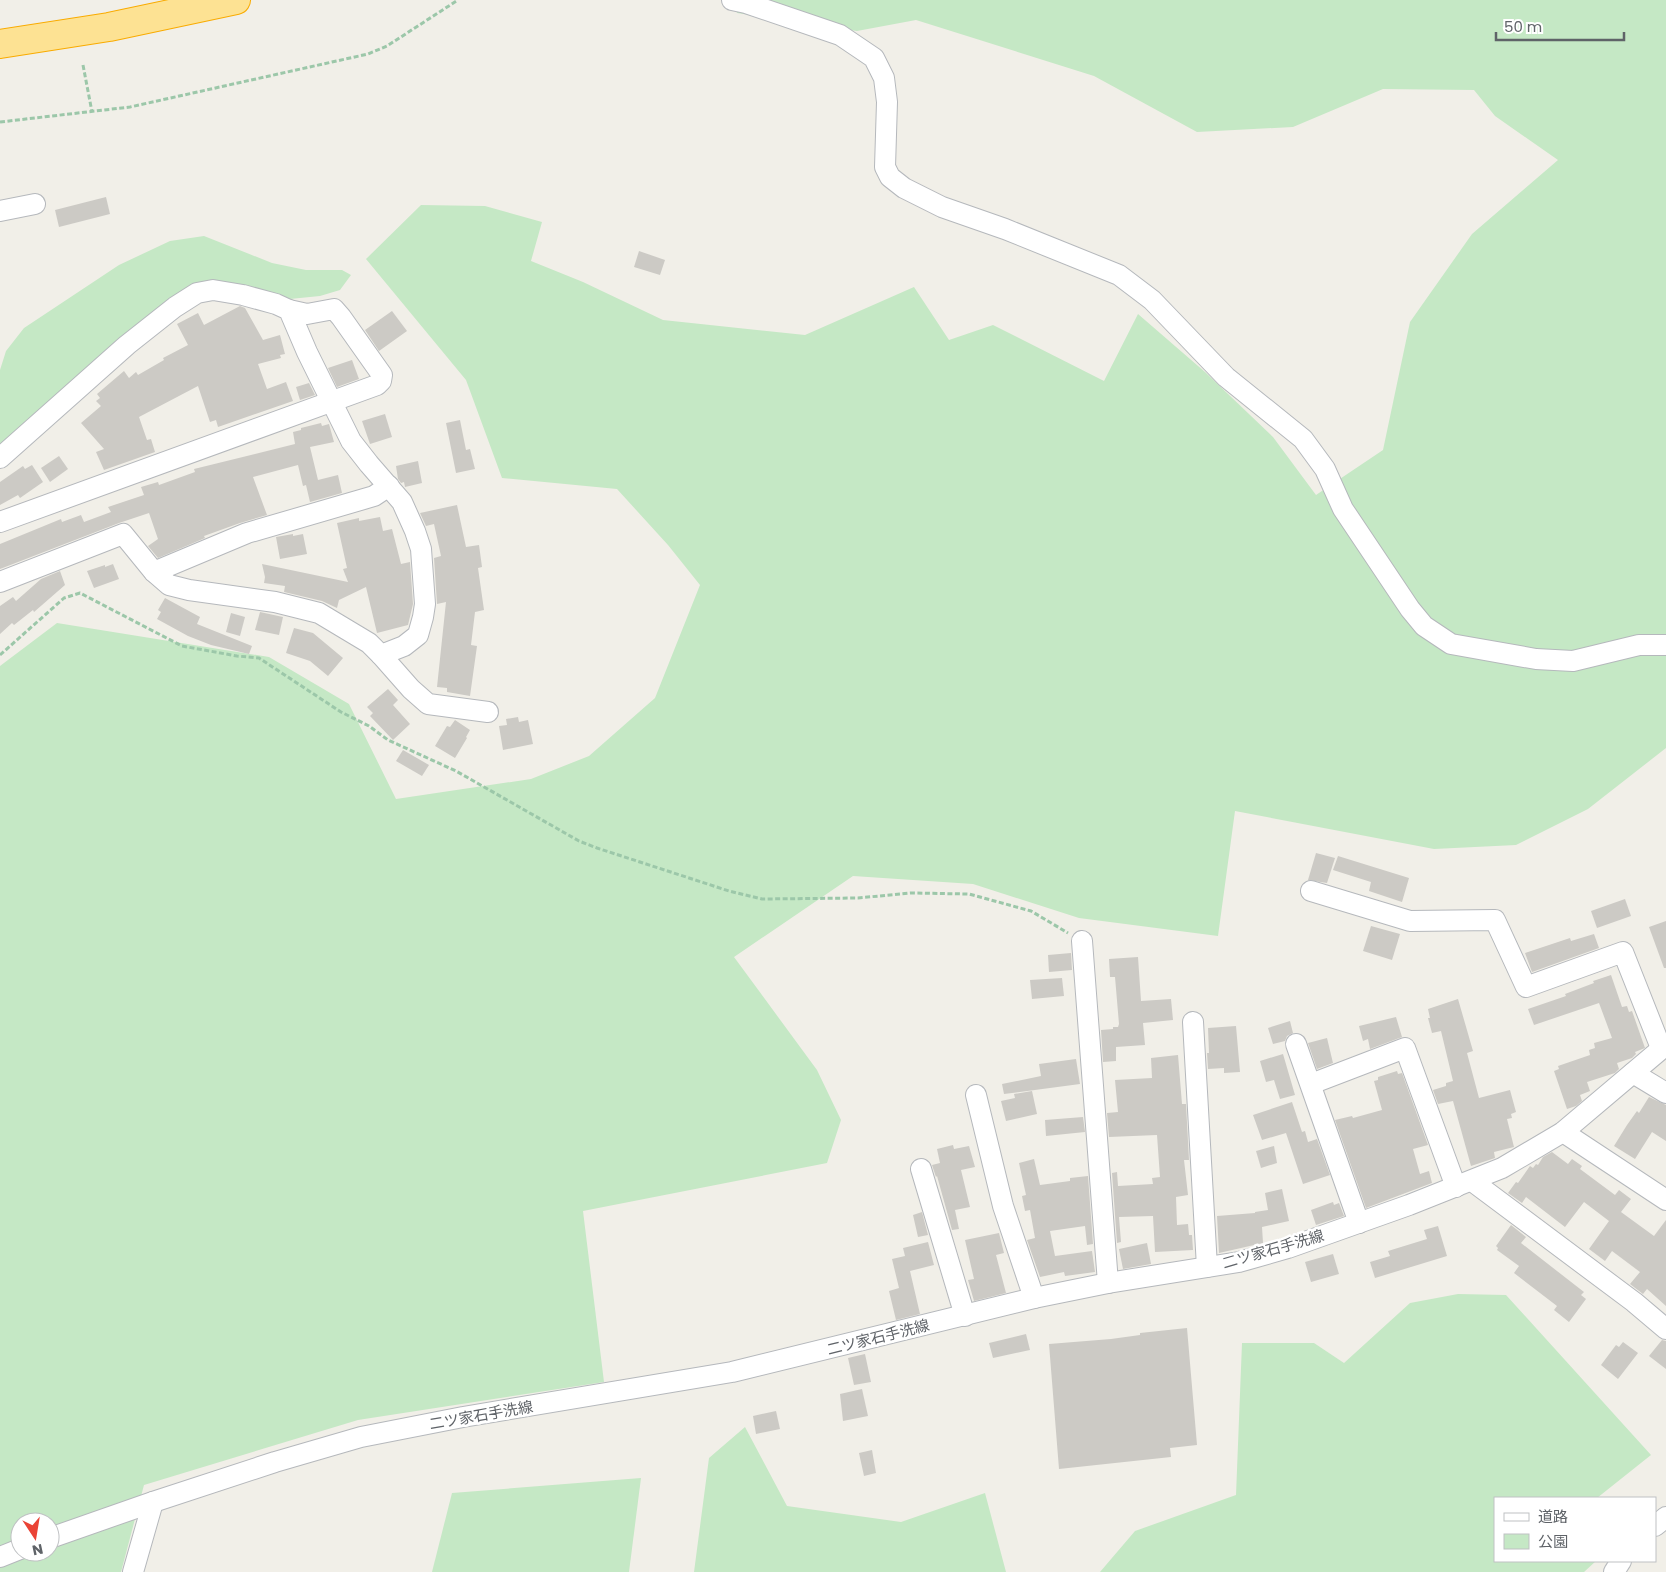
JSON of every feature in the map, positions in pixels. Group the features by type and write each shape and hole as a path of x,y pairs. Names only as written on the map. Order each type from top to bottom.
{"highway":[{"path":"0,44 109,27 236,0"}],"street":[{"path":"732,0 840,35 874,58 884,78 887,102 885,167 890,177 904,188 942,207 1005,229 1120,275 1152,300 1226,377 1303,439 1325,469 1343,509 1410,609 1424,626 1437,635 1451,644 1536,659 1573,661 1639,645 1666,645"},
{"path":"0,211 35,204"},
{"path":"0,458 127,345 175,307 197,293 213,290 243,295 308,314 334,309 382,375 381,381 376,385 0,522"},
{"path":"289,310 351,441 402,502 421,550 425,604 424,617 418,635 404,646 381,655"},
{"path":"154,572 247,533 374,496 389,486"},
{"path":"0,582 123,534 154,572 169,585 275,602 319,613 369,643 411,689 428,704 488,712"},
{"path":"1311,892 1410,921 1495,920 1526,987 1623,952 1664,1046"},
{"path":"1082,941 1108,1282"},
{"path":"1194,1022 1207,1267"},
{"path":"1296,1044 1360,1223"},
{"name":"二ツ家石手洗線","path":"60,1535 275,1462 361,1438 463,1417 732,1372 1034,1298 1108,1282 1239,1262 1288,1248 1360,1223 1502,1168 1564,1132 1664,1046"},
{"path":"1311,1084 1405,1048 1464,1184 1634,1302 1666,1328"},
{"path":"1633,1073 1666,1093"},
{"path":"976,1095 1003,1206 1034,1298"},
{"path":"1564,1132 1666,1200"},
{"path":"921,1169 965,1316"},
{"path":"133,1572 153,1502"},
{"path":"1656,1525 1666,1517"}],"path":[{"path":"0,122 130,107 368,54 387,46 458,0"},
{"path":"83,65 92,112"},
{"path":"0,655 64,598 80,593 182,646 259,658 341,712 369,726 388,740 456,771 580,841 597,848 729,891 762,898 858,898 911,893 969,894 1031,912 1082,941"}],"green space":[{"path":"734,0 1666,0 1666,748 1588,809 1516,845 1434,849 1235,811 1218,936 1079,918 973,884 853,876 734,957 817,1070 841,1120 827,1163 583,1211 604,1382 358,1420 144,1485 121,1572 0,1572 0,666 57,623 269,657 349,704 396,799 531,779 589,756 655,698 700,585 668,545 617,489 502,478 466,380 366,259 421,205 485,206 542,222 531,261 583,282 663,320 805,335 914,287 949,340 993,325 1104,381 1138,314 1205,372 1273,437 1316,495 1383,450 1410,322 1472,234 1558,160 1495,116 1474,90 1383,89 1293,127 1197,132 1094,76 916,20 857,31 737,13"},
{"path":"204,236 272,263 306,270 342,270 351,275 340,290 320,296 290,299 238,285 210,282 0,448 0,370 6,351 24,328 119,265 170,241"},
{"path":"1458,1294 1506,1295 1651,1455 1598,1497 1494,1497 1494,1562 1595,1562 1584,1572 1100,1572 1135,1531 1236,1495 1242,1343 1314,1343 1344,1363 1410,1303"},
{"path":"745,1427 787,1506 901,1522 985,1493 1006,1572 694,1572 709,1458"},
{"path":"641,1478 629,1572 432,1572 452,1493"}],"building":[{"path":"106,197 110,214 59,227 55,210"},
{"path":"639,251 665,260 660,275 634,267"},
{"path":"240,306 245,308 263,340 280,335 285,354 280,355 281,358 258,364 267,389 286,382 293,401 218,427 216,420 210,422 198,386 139,417 147,440 151,439 155,452 104,470 96,452 104,449 81,423 101,406 96,401 100,398 97,394 124,371 129,378 136,372 138,375 164,360 163,358 188,345 177,324 198,313 204,325"},
{"path":"392,311 407,331 379,351 365,330"},
{"path":"352,360 359,379 337,387 328,368"},
{"path":"309,383 315,395 300,400 296,387"},
{"path":"385,414 392,437 370,444 362,421"},
{"path":"460,420 466,450 470,449 475,469 456,473 446,423"},
{"path":"321,423 322,426 329,424 334,442 310,447 318,480 338,475 342,493 310,502 306,485 303,486 298,465 253,477 267,515 204,536 205,538 158,558 148,546 158,539 149,513 0,569 0,544 61,519 62,522 81,515 84,522 111,512 108,507 144,495 141,487 158,482 159,485 195,472 194,469 295,444 293,432"},
{"path":"59,456 68,469 50,482 41,468"},
{"path":"418,461 422,483 405,487 404,482 401,483 398,479 396,466"},
{"path":"32,465 43,482 20,498 18,495 0,505 0,482 23,466 25,469"},
{"path":"457,505 466,547 479,545 482,567 478,568 484,610 475,612 471,645 477,646 470,696 447,692 447,688 437,687 446,602 437,604 434,558 441,556 434,524 426,526 420,513"},
{"path":"380,517 383,531 392,529 401,564 410,562 413,604 408,625 377,633 366,587 339,600 337,608 322,601 284,592 285,586 264,583 265,577 262,564 348,582 343,569 347,568 337,523 359,518 359,521"},
{"path":"293,534 293,536 303,534 307,554 280,559 276,537"},
{"path":"113,564 119,579 94,588 87,571"},
{"path":"60,571 65,585 34,612 33,610 14,625 12,623 0,634 0,606 13,597 16,601 41,579"},
{"path":"165,598 200,617 197,624 252,646 249,654 211,645 188,636 157,619 161,612 158,610"},
{"path":"260,612 283,617 279,635 255,630"},
{"path":"231,613 245,617 240,636 226,632"},
{"path":"294,628 313,633 343,658 328,676 310,661 286,653"},
{"path":"388,689 398,700 393,705 410,724 393,740 370,716 373,713 367,707"},
{"path":"518,717 519,722 528,720 533,744 503,750 499,726 507,725 506,719"},
{"path":"455,720 470,730 455,758 435,746 447,726 450,727"},
{"path":"403,750 429,765 422,776 396,761"},
{"path":"1316,853 1335,858 1327,883 1308,880"},
{"path":"1338,856 1409,878 1402,902 1369,891 1371,882 1333,870"},
{"path":"1625,899 1631,916 1597,928 1591,911"},
{"path":"1666,921 1666,968 1664,968 1649,927"},
{"path":"1371,926 1400,934 1392,960 1363,951"},
{"path":"1594,934 1599,948 1532,972 1525,953 1570,938 1571,941"},
{"path":"1071,953 1072,970 1049,972 1048,955"},
{"path":"1138,957 1141,1001 1171,999 1173,1020 1143,1023 1145,1045 1116,1047 1116,1061 1103,1062 1101,1030 1113,1029 1113,1027 1118,1027 1119,1024 1115,977 1110,977 1109,959"},
{"path":"1611,975 1622,1007 1627,1006 1629,1012 1632,1011 1645,1048 1635,1052 1636,1054 1632,1058 1617,1063 1619,1069 1615,1073 1587,1082 1590,1091 1580,1095 1582,1101 1576,1106 1567,1109 1554,1071 1559,1069 1558,1066 1590,1055 1589,1050 1595,1048 1594,1043 1612,1038 1599,1003 1534,1025 1528,1009 1566,996 1565,994"},
{"path":"1062,978 1064,996 1032,999 1030,980"},
{"path":"1458,999 1473,1051 1467,1053 1479,1098 1510,1090 1516,1112 1511,1114 1512,1118 1507,1119 1514,1147 1494,1152 1495,1158 1471,1166 1453,1101 1438,1104 1433,1090 1446,1086 1446,1083 1453,1081 1441,1031 1432,1033 1428,1009"},
{"path":"1396,1017 1402,1037 1370,1049 1368,1039 1363,1041 1359,1026"},
{"path":"1290,1021 1293,1033 1287,1036 1285,1041 1273,1044 1268,1028"},
{"path":"1236,1026 1240,1072 1224,1073 1224,1068 1208,1069 1208,1028"},
{"path":"1327,1038 1333,1063 1317,1069 1308,1043"},
{"path":"1283,1054 1295,1095 1280,1099 1274,1080 1266,1082 1260,1061"},
{"path":"1178,1055 1182,1104 1186,1104 1189,1160 1184,1160 1188,1195 1176,1197 1177,1225 1188,1224 1189,1235 1192,1235 1193,1250 1155,1252 1153,1216 1119,1217 1121,1242 1117,1243 1112,1173 1117,1172 1118,1186 1153,1184 1152,1178 1160,1177 1157,1135 1109,1137 1107,1113 1118,1112 1115,1080 1152,1078 1151,1058"},
{"path":"1076,1059 1080,1084 1004,1094 1002,1084 1041,1076 1039,1064"},
{"path":"1397,1071 1398,1074 1402,1073 1428,1145 1413,1149 1420,1174 1429,1171 1432,1183 1366,1208 1335,1120 1352,1116 1353,1118 1382,1110 1374,1081 1378,1080 1378,1077"},
{"path":"1032,1091 1037,1114 1006,1121 1001,1101 1015,1098 1014,1094"},
{"path":"1649,1097 1666,1105 1666,1141 1652,1132 1635,1159 1614,1146 1637,1111 1639,1113"},
{"path":"1292,1102 1302,1132 1305,1131 1308,1142 1317,1139 1330,1175 1303,1184 1286,1133 1262,1140 1253,1115"},
{"path":"1083,1117 1085,1132 1046,1136 1045,1120"},
{"path":"953,1145 954,1149 969,1146 975,1167 961,1170 970,1207 955,1210 959,1229 952,1230 937,1176 932,1165 940,1163 937,1149"},
{"path":"1274,1146 1277,1163 1261,1168 1256,1151"},
{"path":"1552,1152 1568,1164 1572,1159 1582,1166 1580,1169 1615,1195 1619,1190 1631,1199 1621,1212 1654,1236 1666,1220 1666,1306 1647,1289 1643,1294 1630,1284 1640,1272 1612,1251 1605,1261 1589,1249 1609,1221 1584,1202 1565,1227 1526,1197 1522,1203 1508,1193 1530,1166 1533,1168 1536,1164 1538,1165 1543,1157"},
{"path":"1034,1159 1040,1185 1070,1181 1070,1178 1088,1176 1093,1244 1087,1245 1085,1226 1050,1231 1055,1256 1092,1251 1095,1272 1065,1276 1064,1272 1040,1277 1027,1240 1035,1238 1030,1210 1025,1211 1022,1196 1026,1195 1019,1163"},
{"path":"1282,1189 1289,1221 1262,1227 1263,1243 1219,1253 1217,1216 1268,1210 1265,1193"},
{"path":"1333,1202 1334,1205 1339,1203 1344,1216 1316,1225 1311,1210"},
{"path":"922,1212 928,1235 918,1237 913,1215"},
{"path":"1511,1225 1526,1237 1521,1243 1584,1292 1581,1295 1586,1299 1569,1322 1554,1310 1557,1306 1514,1273 1519,1266 1497,1250 1496,1246"},
{"path":"1438,1226 1447,1256 1375,1278 1370,1262 1390,1256 1388,1251 1427,1239 1424,1230"},
{"path":"999,1233 1004,1253 996,1255 1006,1293 974,1301 968,1280 974,1279 965,1240"},
{"path":"928,1242 934,1265 910,1271 920,1314 896,1320 889,1291 899,1288 892,1259 905,1256 903,1248"},
{"path":"1147,1243 1151,1264 1123,1269 1119,1249"},
{"path":"1333,1254 1339,1274 1311,1282 1305,1262"},
{"path":"1187,1328 1197,1445 1170,1448 1171,1457 1059,1469 1049,1344 1111,1339 1140,1335 1140,1333"},
{"path":"1026,1334 1030,1350 993,1358 989,1343"},
{"path":"1662,1340 1666,1341 1666,1369 1649,1356"},
{"path":"1623,1342 1638,1353 1618,1379 1601,1365 1616,1345 1619,1347"},
{"path":"865,1354 871,1382 854,1385 848,1358"},
{"path":"862,1389 868,1416 843,1421 840,1394"},
{"path":"776,1411 780,1429 756,1434 753,1416"},
{"path":"872,1450 876,1473 864,1476 859,1453"}]}
